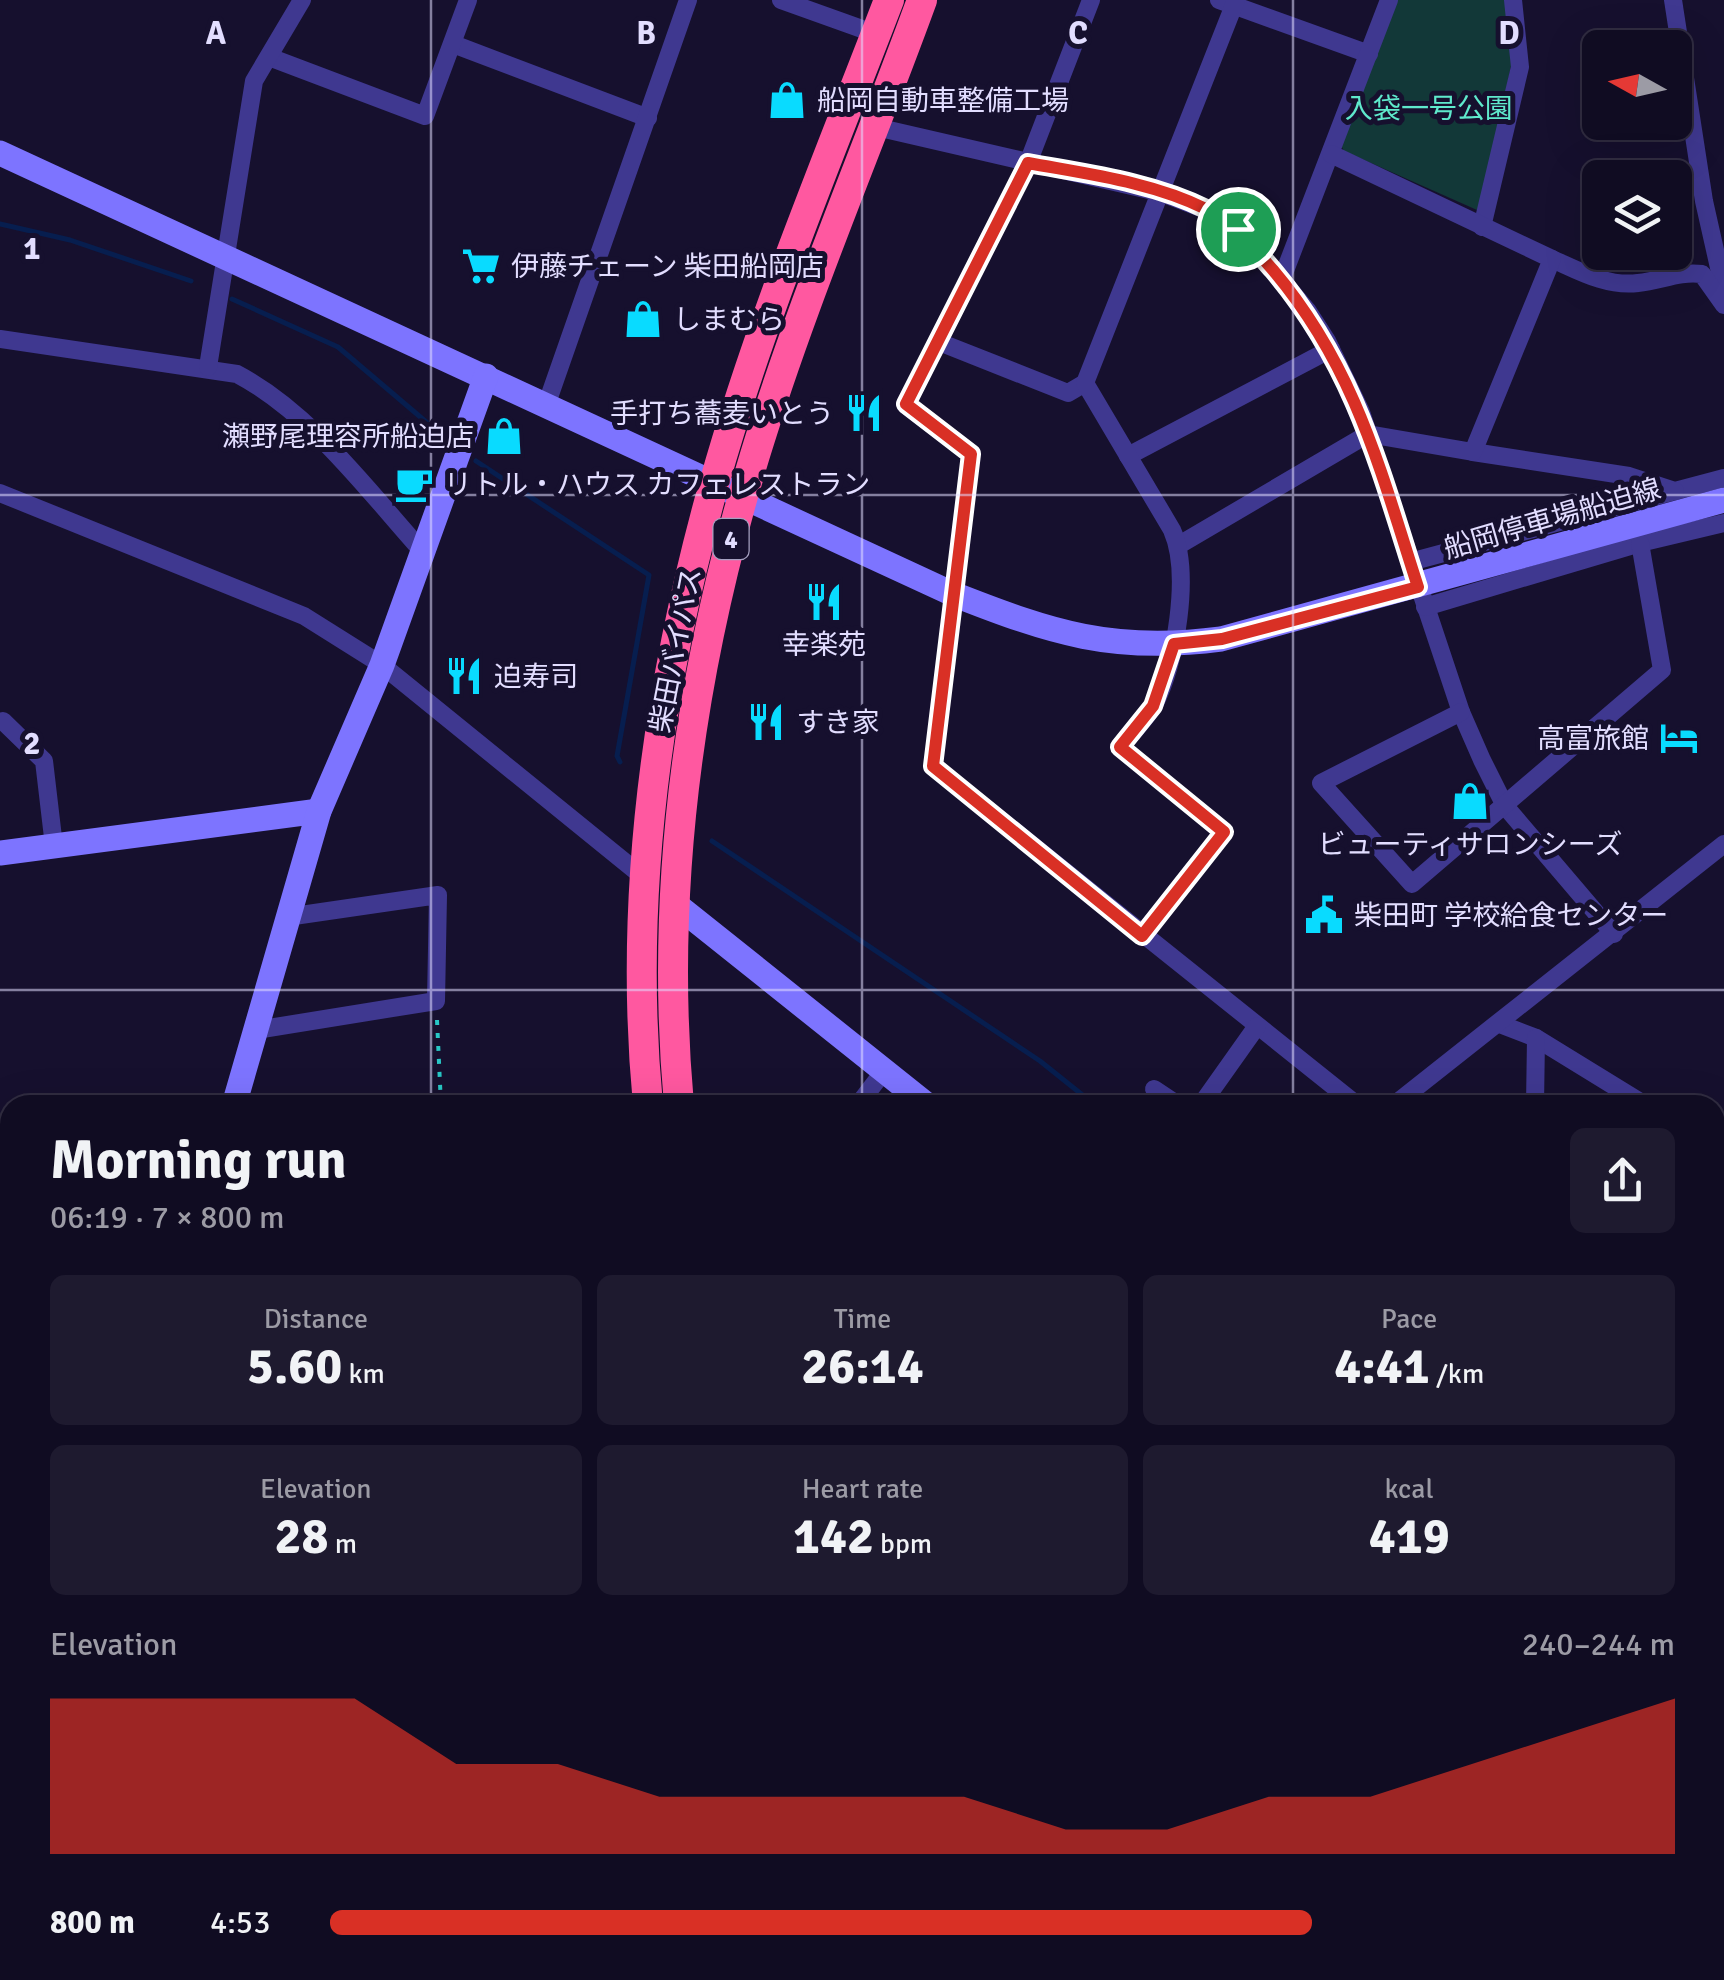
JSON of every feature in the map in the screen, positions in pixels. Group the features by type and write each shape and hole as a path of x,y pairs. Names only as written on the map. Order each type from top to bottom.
{"highway":[{"name":"柴田バイパス","path":"648,1095 646,879 668,682 714,483 888,0"},
{"name":"柴田バイパス","path":"679,1095 674,903 694,707 744,497 816,281 922,0"}],"street":[{"path":"208,367 254,80 302,0"},
{"path":"269,57 425,116 468,0"},
{"path":"547,403 688,0"},
{"path":"781,0 876,34"},
{"path":"1091,0 1028,163 906,404 971,454 933,766 1343,1095"},
{"path":"1281,280 1389,0"},
{"path":"1482,227 1520,68 1514,0"},
{"path":"1673,0 1704,201 1724,290"},
{"path":"939,342 1068,393 1086,383 1162,192 1229,2 1369,54"},
{"path":"453,44 648,118"},
{"path":"876,127 1162,192 1204,208 1238,229 1307,310 1331,349 1368,434 1461,712 1505,806 1614,934"},
{"name":"船岡停車場船迫線","path":"0,153 226,254 953,594 1048,631 1104,641 1174,644 1222,639 1422,597 1724,500"},
{"path":"1331,154 1598,280 1636,284 1682,271 1702,274 1724,304"},
{"path":"1473,452 1552,259"},
{"path":"0,339 237,374 269,395 328,448 423,552"},
{"path":"1128,456 1331,349"},
{"path":"237,1095 319,811 382,664 486,376"},
{"path":"1086,383 1179,546 1174,644 1153,706 1120,747 1224,832 1142,936"},
{"path":"1179,546 1368,434 1630,476 1675,491"},
{"path":"1410,562 1724,478"},
{"path":"0,494 304,616 382,664 914,1095"},
{"path":"1422,597 1724,523"},
{"path":"1461,712 1321,783 1412,884 1662,670 1640,543"},
{"path":"3,722 44,762 54,846"},
{"path":"0,853 319,811"},
{"path":"1407,1095 1724,844"},
{"path":"256,1030 436,1001 438,894 287,917"},
{"path":"1500,1024 1536,1038 1629,1095"},
{"path":"1208,1095 1257,1026"},
{"path":"1536,1038 1536,1095"},
{"path":"866,1095 884,1072"},
{"path":"1154,1090 1162,1095"}],"path":[{"path":"436,1001 441,1095"}],"green space":[{"name":"入袋一号公園","path":"1393,0 1505,0 1512,61 1484,198 1477,210 1344,151 1340,144"}],"waterway":[{"path":"0,224 70,240 191,281"},
{"path":"232,299 338,347 438,432"},
{"path":"476,461 649,575 617,756 620,762"},
{"path":"712,841 1040,1061 1082,1095"}],"place":[{"name":"船岡自動車整備工場","path":"787,100"},
{"name":"伊藤チェーン 柴田船岡店","path":"481,266"},
{"name":"しまむら","path":"643,319"},
{"name":"手打ち蕎麦いとう","path":"864,413"},
{"name":"瀬野尾理容所船迫店","path":"504,436"},
{"name":"リトル・ハウス カフェレストラン","path":"414,484"},
{"name":"幸楽苑","path":"824,602"},
{"name":"迫寿司","path":"464,676"},
{"name":"すき家","path":"766,722"},
{"name":"高富旅館","path":"1679,738"},
{"name":"ビューティサロンシーズ","path":"1470,801"},
{"name":"柴田町 学校給食センター","path":"1324,915"}],"route":[{"path":"1028,163 1162,192 1204,208 1238,229 1307,310 1327,341 1361,412 1418,587 1222,639 1174,644 1153,706 1120,747 1224,832 1142,936 933,766 971,454 906,404 1028,163"}]}
